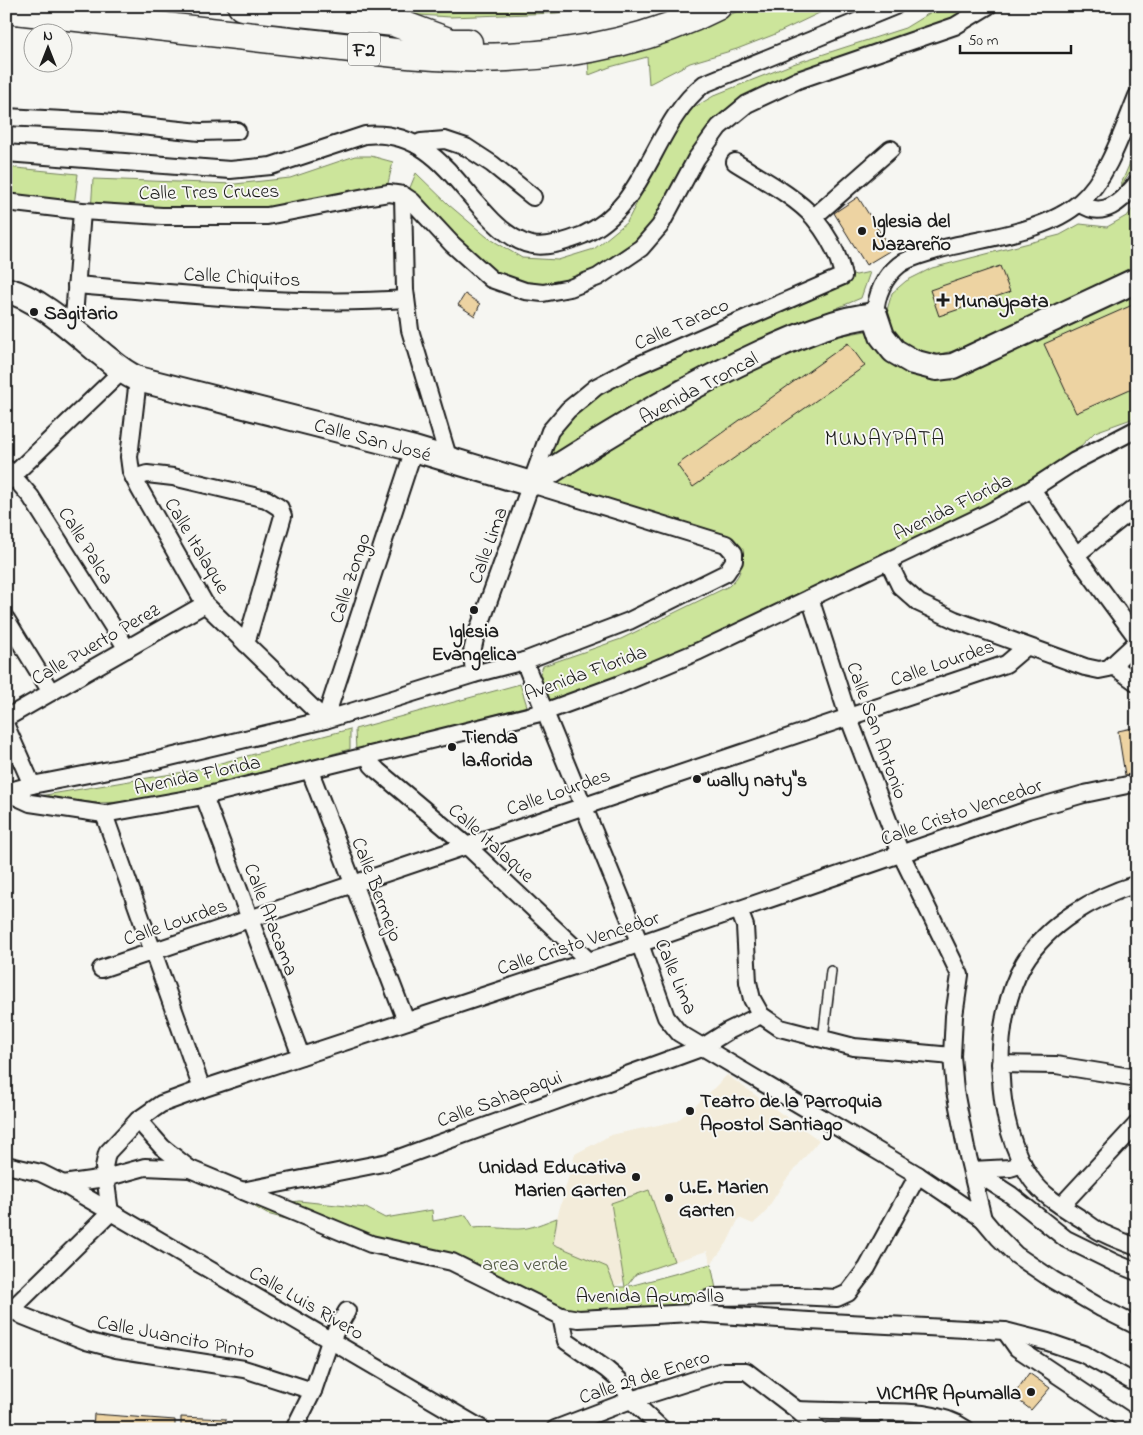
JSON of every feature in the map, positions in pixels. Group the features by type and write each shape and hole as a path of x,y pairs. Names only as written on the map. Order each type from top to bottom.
{"highway":[{"name":"F2","path":"242,6 394,22 451,43 504,44 557,39 616,28 679,6"},
{"name":"F2","path":"6,9 396,53 451,57 506,57 562,52 618,42 668,27 717,6"}],"street":[{"path":"6,153 230,170 271,166 365,134 398,136 417,145 436,159 456,178 482,210 505,232 531,245 552,244 571,240 587,233 609,218 630,196 649,165 673,118 692,93 704,84 895,6"},
{"path":"403,195 412,201 452,244 491,279 525,291 543,293 570,288 598,277 641,248 660,226 696,158 719,127 747,104 798,80 955,26 988,6"},
{"path":"1137,96 1106,166 1093,189 1080,203 1047,221 1001,236 951,246 919,255 899,265 887,278 879,292 875,315 882,336 894,351 913,362 936,368 953,366 1137,280"},
{"path":"6,117 102,122 200,132 237,131"},
{"path":"417,145 421,142 446,140 466,147 492,164 534,197"},
{"path":"736,162 792,199 814,217 891,149"},
{"path":"1080,203 1094,210 1105,210 1118,203 1137,183"},
{"name":"Calle Tres Cruces","path":"6,202 162,216 267,216 389,193 403,195"},
{"path":"403,195 406,300 410,330 449,460"},
{"path":"73,331 82,210"},
{"name":"Calle Taraco","path":"550,431 568,410 596,387 636,366 843,276 837,255 814,217"},
{"name":"Calle Chiquitos","path":"76,285 209,296 321,302 406,300"},
{"name":"Calle San José","path":"6,290 14,291 41,306 130,375 414,449 726,544 734,553 734,560 726,573"},
{"name":"Avenida Troncal","path":"531,484 590,446 714,374 782,343 828,325 857,317 875,315"},
{"path":"9,475 130,375"},
{"name":"Calle Italaque","path":"130,375 129,457 131,472 205,604 325,720"},
{"name":"Avenida Florida","path":"6,792 30,803 104,814 204,796 544,712 618,685 681,658 988,514 1032,490 1075,460 1137,429"},
{"name":"Calle Lima","path":"474,674 472,652 475,640 550,431"},
{"name":"Calle Zongo","path":"325,720 414,449"},
{"path":"134,478 148,474 172,477 266,499 280,508 282,516 246,644"},
{"name":"Calle Palca","path":"9,475 31,497 127,649"},
{"path":"1032,490 1076,555 1137,638"},
{"path":"1076,555 1137,506"},
{"name":"Calle Lourdes","path":"888,561 900,586 919,603 955,620 1085,667 1105,670 1112,665"},
{"name":"Avenida Florida","path":"6,792 32,785 145,763 325,720 474,674 524,661 630,621 726,573"},
{"name":"Calle San Antonio","path":"810,598 848,716 901,854 960,975 954,1016 952,1056 955,1091 983,1219"},
{"name":"Calle Puerto Perez","path":"6,718 205,604"},
{"path":"6,619 51,692"},
{"path":"1137,642 1112,665 1137,683"},
{"name":"Calle Lourdes","path":"101,969 1006,664 1026,647"},
{"name":"Calle Lima","path":"524,661 640,944 666,1017 679,1033 701,1048 918,1175 983,1219"},
{"path":"6,726 32,785"},
{"name":"Calle Italaque","path":"368,755 372,765 378,771 466,845 589,961"},
{"name":"Calle Bermejo","path":"310,771 406,1021"},
{"name":"Calle Cristo Vencedor","path":"110,1213 104,1167 107,1153 138,1120 161,1104 202,1088 640,944 1028,810 1084,794 1137,783"},
{"name":"Calle Atacama","path":"204,796 248,919 301,1056"},
{"path":"104,814 202,1088"},
{"path":"1137,884 1115,890 1090,903 1062,922 1025,962 1008,1006 1002,1036 1000,1064 1006,1118 1023,1164 1032,1180 1043,1193 1104,1234 1137,1247"},
{"path":"740,910 745,926 748,982 752,999 761,1015 780,1028 854,1047 952,1056"},
{"name":"Calle Sahapaqui","path":"242,1191 388,1162 701,1048 761,1015"},
{"path":"1000,1064 1056,1065 1137,1078"},
{"path":"138,1120 162,1147 190,1170"},
{"path":"1061,1206 1137,1124"},
{"path":"972,1170 1010,1168 1023,1164"},
{"name":"Calle Luis Rivero","path":"6,1165 41,1173 63,1184 482,1429"},
{"name":"Avenida Apumalla","path":"63,1184 105,1178 145,1167 190,1170 370,1244 452,1262 561,1316 579,1319 691,1313 809,1321 1005,1330 1083,1354 1137,1384"},
{"path":"972,1170 1011,1195 1066,1239 1114,1263 1137,1272"},
{"path":"691,1313 705,1300 714,1297 795,1296 837,1298 848,1293 867,1268 918,1175"},
{"path":"8,1310 110,1213"},
{"path":"983,1219 1016,1255 1101,1308 1137,1326"},
{"name":"Calle Juancito Pinto","path":"8,1310 86,1341 116,1349 244,1369 313,1390"},
{"path":"294,1429 313,1390 330,1340 347,1311"},
{"path":"561,1316 566,1341 619,1380 631,1400 662,1429"},
{"path":"1005,1330 1017,1348 1137,1428"},
{"name":"Calle 29 de Enero","path":"556,1429 631,1400 723,1371 746,1371 797,1410 818,1429"},
{"path":"797,1410 899,1412 931,1415 966,1429"}],"lane":[{"path":"823,1039 832,971"}],"shaded area":[{"name":"U.E. Marien Garten","path":"727,1075 819,1140 785,1181 764,1214 753,1224 739,1218 727,1243 711,1264 707,1251 636,1274 615,1287 553,1244 557,1218 575,1154 611,1135 677,1121"}],"green space":[{"path":"318,6 603,6 596,9 555,13 450,17 356,11"},
{"path":"749,6 834,6 773,35 737,49 690,63 649,84 647,57 589,75 588,60 677,39"},
{"path":"941,6 988,6 800,84 733,115 659,226 560,296 487,282 442,246 409,212 407,195 416,173 449,205 487,237 522,258 558,260 594,249 627,222 677,125 693,108 717,94 793,64 905,28"},
{"path":"1137,146 1137,162 1119,189"},
{"path":"355,156 371,156 393,162 385,196 262,212 91,212 93,179 235,184 290,178"},
{"path":"6,167 78,174 74,206 6,192"},
{"path":"1137,203 1137,272 953,351 935,355 916,353 901,344 891,330 887,310 892,293 906,281 932,268 1060,235 1080,224 1107,227 1128,215"},
{"path":"847,272 856,275 870,272 861,298 758,341 676,380 545,459 555,427 612,386"},
{"path":"1137,295 1137,417 1095,432 1056,470 947,531 654,664 552,703 548,699 540,674 543,666 621,639 729,586 739,573 741,561 740,556 540,480 766,360 816,340 866,331 884,356 900,369 919,377 950,377"},
{"path":"520,684 527,706 356,752 355,729"},
{"path":"350,729 350,749 205,790 123,802 97,803 39,796 190,771"},
{"name":"area verde","path":"649,1190 674,1261 636,1274 626,1287 711,1264 719,1304 588,1318 429,1263 267,1214 255,1207 299,1201 366,1208 385,1218 432,1210 433,1221 466,1215 474,1228 523,1229 557,1218 553,1244 607,1267 615,1287 625,1287 611,1203"}],"building":[{"name":"Iglesia del Nazareño","path":"858,197 891,250 866,265 834,213"},
{"path":"1000,266 1010,292 939,316 930,290"},
{"path":"465,294 480,304 475,316 458,305"},
{"path":"1137,303 1137,386 1076,413 1044,344"},
{"path":"848,343 865,366 693,487 677,465"},
{"path":"1137,727 1137,773 1125,775 1118,731"},
{"name":"VICMAR Apumalla","path":"1029,1373 1050,1388 1031,1410 1013,1396"},
{"path":"94,1414 175,1420 175,1429 93,1429"},
{"path":"181,1417 226,1419 226,1429 181,1429"}],"place":[{"name":"Iglesia del Nazareño","path":"862,231"},
{"name":"Munaypata","path":"943,300"},
{"name":"Sagitario","path":"34,312"},
{"name":"Iglesia Evangelica","path":"474,610"},
{"name":"Tienda la.florida","path":"452,747"},
{"name":"wally naty\"s","path":"697,779"},
{"name":"Teatro de la Parroquia Apostol Santiago","path":"690,1111"},
{"name":"Unidad Educativa Marien Garten","path":"636,1177"},
{"name":"U.E. Marien Garten","path":"669,1198"},
{"name":"VICMAR Apumalla","path":"1031,1392"}],"district":[{"name":"MUNAYPATA","path":"885,438"}]}
